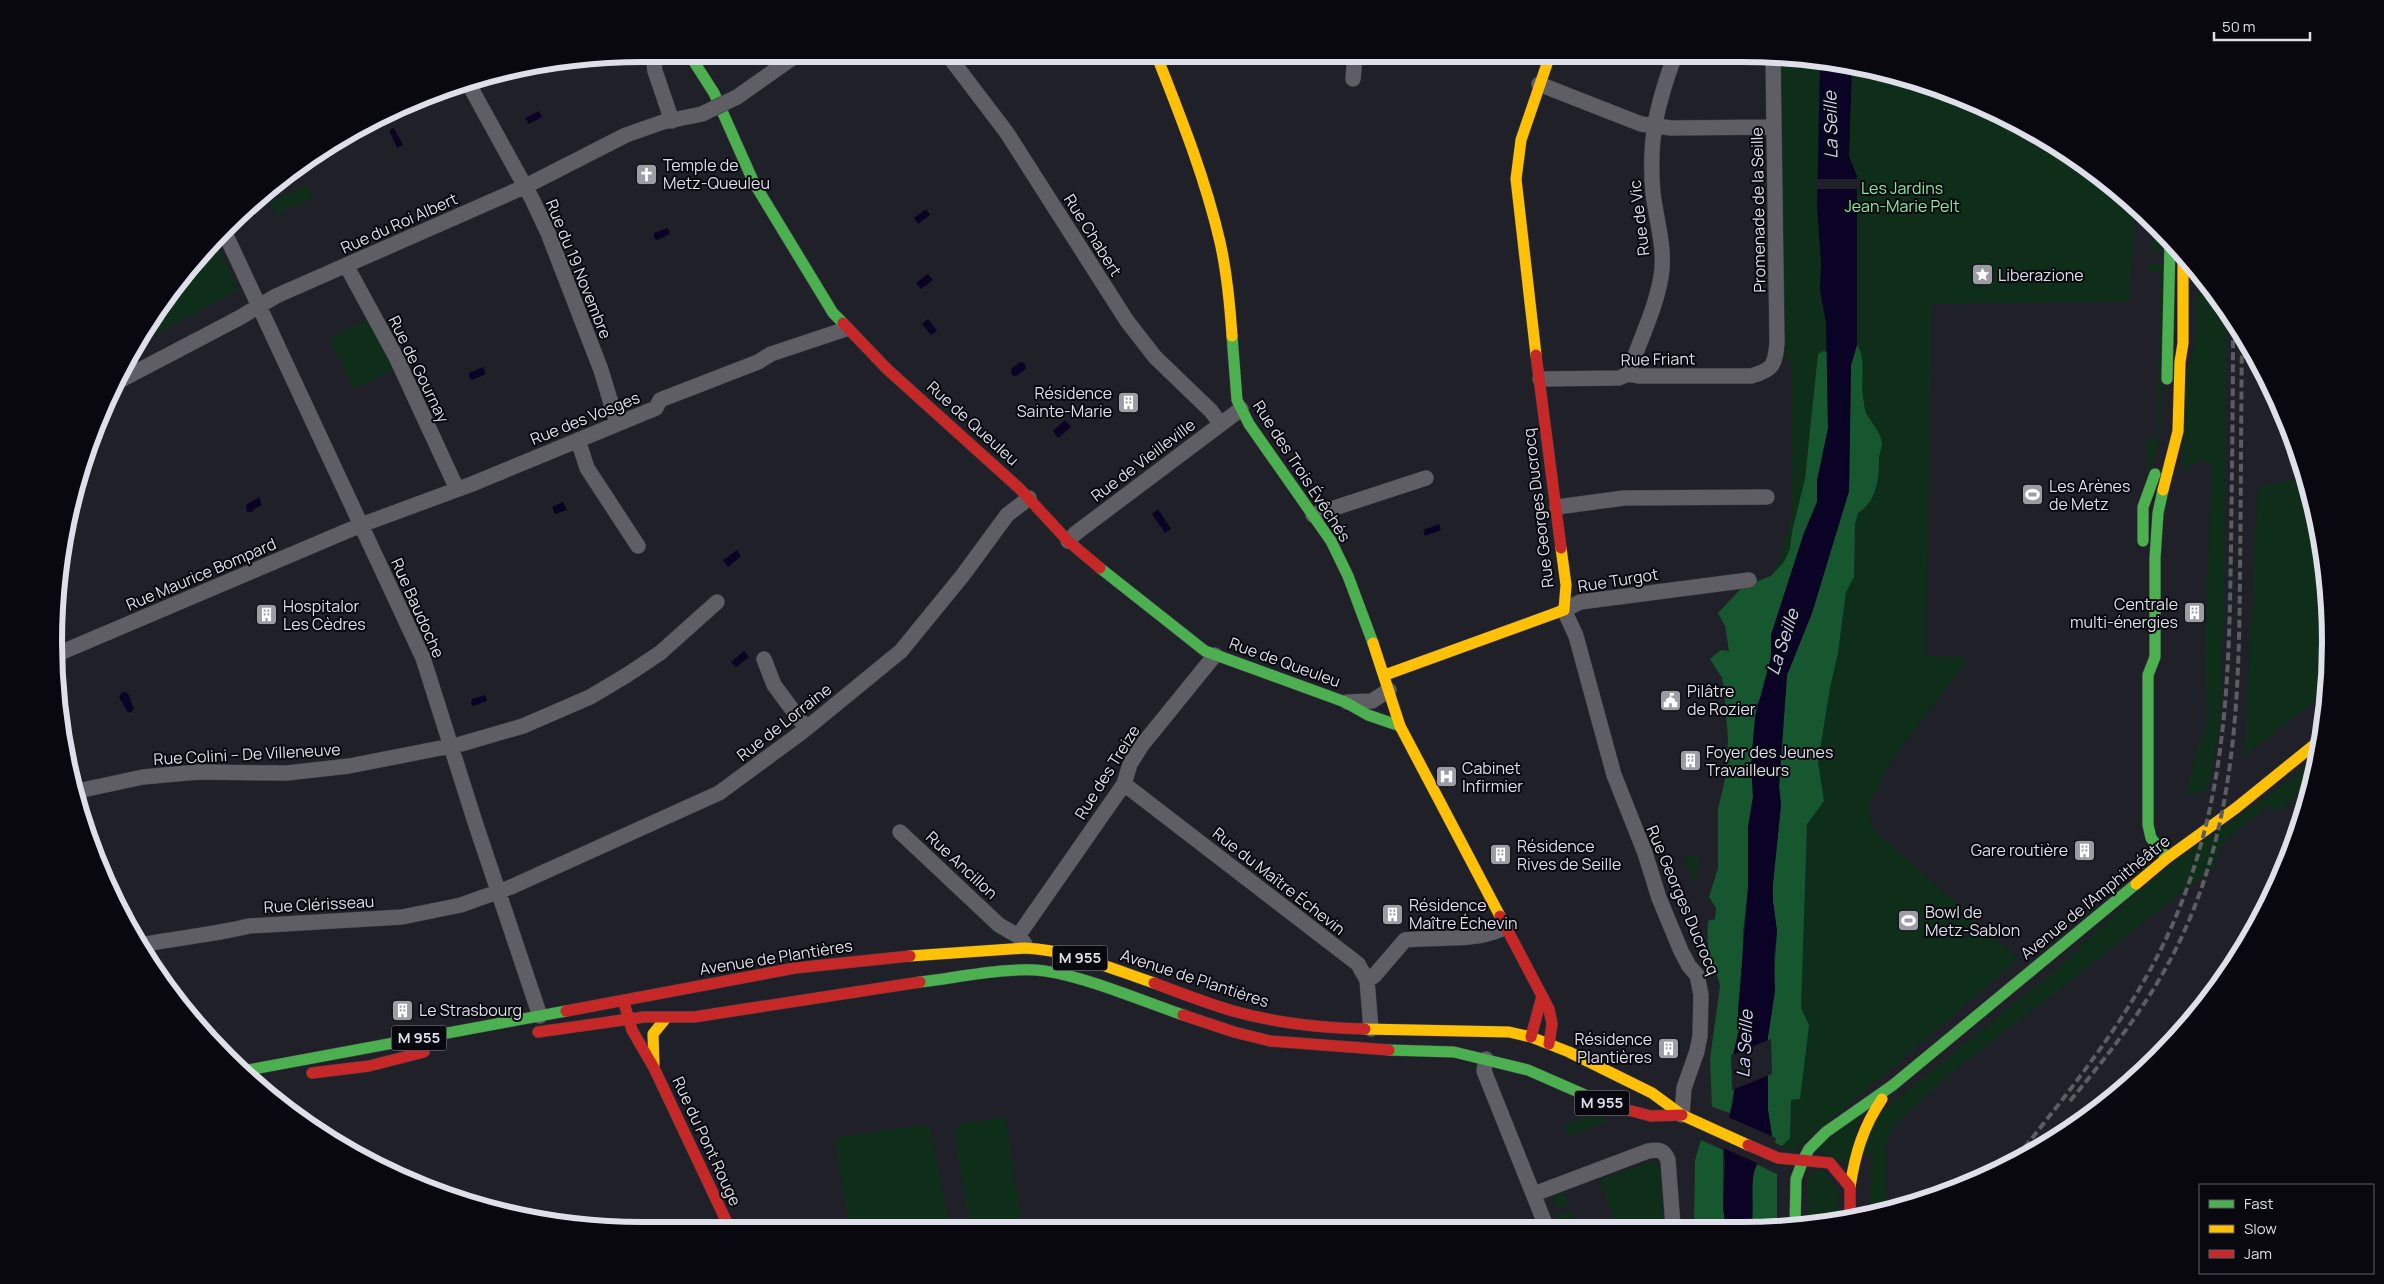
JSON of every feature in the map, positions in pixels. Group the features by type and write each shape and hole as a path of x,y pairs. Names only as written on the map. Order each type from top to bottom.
{"main road":[{"name":"Rue de Queuleu","path":"695,63 714,93 754,184 833,313 846,329 1029,498 1068,541 1133,596 1198,646 1215,655 1345,702 1368,715 1400,726"},
{"name":"Rue des Trois Évêchés","path":"1159,63 1188,137 1220,242 1228,295 1237,400 1248,424 1331,541 1348,576 1385,675 1400,726"},
{"name":"Rue Georges Ducrocq","path":"1547,63 1521,140 1516,179 1566,585 1564,610"},
{"path":"2166,395 2169,250"},
{"path":"2148,675 2155,657 2155,558 2158,513 2178,430 2180,362 2184,343 2183,266"},
{"path":"2143,557 2144,507 2160,455"},
{"name":"Rue Turgot","path":"1385,675 1564,610"},
{"path":"2142,657 2148,675 2148,825 2151,838 2167,858"},
{"path":"1400,726 1552,1012 1553,1025 1536,1056"},
{"name":"Avenue de l'Amphithéâtre","path":"1795,1219 1796,1179 1809,1149 1826,1132 1893,1084 2167,858 2236,808 2312,747"},
{"name":"Avenue de Plantières","path":"623,1000 803,967 894,957 999,949 1021,942 1075,956 1233,1011 1259,1017 1324,1028 1509,1032 1532,1037 1536,1056 1610,1106 1651,1116 1682,1115"},
{"name":"Avenue de Plantières","path":"628,1019 694,1016 890,986 1022,970 1045,971 1072,977 1234,1032 1270,1041 1344,1048 1454,1052 1486,1059 1536,1056 1652,1093 1682,1115 1778,1158"},
{"path":"1536,1056 1532,1037 1542,996"},
{"name":"M 955","path":"251,1070 623,1000"},
{"name":"Rue du Pont Rouge","path":"623,1000 632,1030 654,1068 727,1222"},
{"name":"Rue du Pont Rouge","path":"654,1068 653,1034 666,1018"},
{"name":"M 955","path":"523,1034 628,1019"},
{"name":"M 955","path":"296,1076 378,1064 435,1050"},
{"name":"Avenue de l'Amphithéâtre","path":"1850,1211 1850,1187 1856,1148 1862,1129 1893,1084"},
{"name":"M 955","path":"1778,1158 1803,1160"},
{"name":"M 955","path":"1778,1158 1796,1179"},
{"path":"1803,1160 1830,1164 1840,1173 1850,1187"}],"street":[{"path":"654,63 672,121"},
{"name":"Rue du Roi Albert","path":"127,377 259,306 346,265 524,187 626,135 654,124 702,114 737,97 785,63"},
{"name":"Rue Chabert","path":"954,63 1007,133 1127,321 1156,357 1211,411 1220,424"},
{"path":"1353,79 1355,63"},
{"name":"Rue de Vic","path":"1628,374 1657,294 1662,270 1662,247 1652,178 1651,140 1663,88 1672,63"},
{"name":"Promenade de la Seille","path":"1774,64 1777,343 1774,364"},
{"path":"1539,84 1641,124 1670,128 1774,127"},
{"name":"Rue du 19 Novembre","path":"471,88 548,233 601,370 617,423"},
{"name":"Rue Baudoche","path":"227,237 423,658 540,1016"},
{"name":"Rue de Gournay","path":"346,265 396,357 457,490"},
{"name":"Rue des Vosges","path":"361,525 457,490 656,408 660,400 758,362 772,354 846,329"},
{"name":"Rue Friant","path":"1540,379 1619,378 1628,374 1638,376 1752,376 1765,372 1774,364"},
{"name":"Rue de Vieilleville","path":"1068,541 1076,533 1241,409"},
{"path":"578,440 587,468 638,546"},
{"path":"1313,515 1426,478"},
{"path":"1557,507 1624,498 1767,497"},
{"name":"Rue de Lorraine","path":"499,892 719,793 806,728 901,651 958,582 1007,515 1029,498"},
{"name":"Rue Maurice Bompard","path":"63,652 361,525"},
{"name":"Rue Turgot","path":"1564,610 1580,602 1749,580"},
{"name":"Rue Colini – De Villeneuve","path":"82,790 144,778 198,772 314,771 349,766 452,745 523,726 590,696 660,652 717,602"},
{"name":"Rue Georges Ducrocq","path":"1564,610 1576,636 1614,775 1645,853 1663,907 1689,966 1697,975 1701,995 1700,1036 1697,1051 1684,1088 1682,1115"},
{"name":"Rue des Treize","path":"1021,942 1124,784 1130,764 1142,745 1215,655"},
{"path":"764,659 774,685 806,728"},
{"name":"Rue de Queuleu","path":"1345,702 1372,701 1389,690"},
{"name":"Rue du Maître Échevin","path":"1124,784 1358,964 1367,980"},
{"name":"Rue Ancillon","path":"900,832 999,925 1021,942"},
{"name":"Rue Clérisseau","path":"147,943 178,937 226,932 249,926 402,917 461,905 499,892"},
{"name":"Rue Ancillon","path":"999,925 999,949"},
{"path":"1371,1030 1367,980 1374,976 1405,940 1432,937 1443,940 1493,934 1506,927"},
{"path":"1486,1059 1484,1071 1544,1222"},
{"path":"1534,1194 1648,1151 1659,1150 1665,1153 1668,1160 1673,1222"}],"green space":[{"name":"Les Jardins Jean-Marie Pelt","path":"1780,64 1818,67 1892,82 1964,107 2032,140 2064,160 2095,182 2134,216 2129,301 1931,304 1926,656 1964,657 1964,665 1898,751 1868,805 1873,829 2019,959 1793,1152 1773,1142 1770,700 1793,589 1773,571 1776,568 1792,517 1792,364 1786,355 1781,363"},
{"path":"307,185 313,198 276,215 270,202"},
{"path":"2155,235 2163,244 2163,252 2151,252 2151,244"},
{"path":"218,247 238,290 149,338 182,289"},
{"path":"2149,264 2163,264 2162,413 2157,451 2147,479 2147,439 2157,439 2159,419 2160,272 2149,272"},
{"path":"2202,289 2227,325 2223,685 2220,722 2208,790 2186,797 2195,755 2207,722 2205,646 2212,467 2203,459 2182,472 2188,365 2195,346 2195,302"},
{"path":"368,319 395,369 354,389 329,339"},
{"path":"1857,345 1862,357 1862,390 1866,413 1881,438 1882,445 1876,489 1869,502 1858,513 1855,524 1854,577 1846,592 1838,653 1830,688 1818,762 1824,801 1807,824 1801,1008 1809,1025 1800,1099 1791,1100 1790,1138 1782,1146 1773,1142 1768,1110 1768,1036 1772,1012 1777,931 1773,902 1773,883 1781,805 1779,786 1787,675 1812,613 1849,491 1851,365"},
{"path":"1823,351 1827,352 1828,428 1817,481 1817,502 1804,533 1771,635 1771,656 1763,694 1757,704 1752,752 1753,797 1748,827 1748,888 1743,932 1742,986 1738,1011 1739,1030 1732,1059 1735,1084 1730,1113 1712,1107 1710,1059 1720,986 1709,953 1708,921 1715,919 1716,908 1709,897 1718,868 1718,809 1726,775 1728,739 1722,678 1710,659 1721,650 1729,651 1725,626 1718,613 1749,580 1758,581 1771,576 1784,562 1790,549 1792,532 1805,479 1818,354"},
{"path":"2298,479 2317,566 2322,642 2319,698 2244,757 2258,488"},
{"path":"2308,763 2302,791 2276,813 2269,805 2221,844 2215,866 1956,1069 1900,1120 1891,1132 1886,1145 1888,1203 1870,1207 1871,1155 1862,1151 1875,1117 2053,972 2158,874 2293,777"},
{"path":"1699,855 1695,885 1683,858"},
{"path":"1862,1111 1848,1165 1816,1150"},
{"path":"1596,1113 1609,1121 1568,1136 1564,1126"},
{"path":"1006,1117 1021,1222 969,1222 954,1132 959,1124"},
{"path":"929,1124 949,1222 848,1222 835,1138"},
{"path":"1701,1140 1723,1150 1723,1209 1725,1222 1694,1222 1695,1160"},
{"path":"1649,1162 1656,1163 1660,1167 1664,1222 1615,1222 1599,1180"},
{"path":"1756,1164 1777,1174 1777,1220 1752,1221 1753,1171"},
{"path":"1822,1169 1838,1189 1839,1213 1807,1218 1807,1181 1812,1171"},
{"path":"1564,1190 1569,1204 1556,1209 1552,1198 1556,1197 1555,1193"},
{"path":"1571,1210 1576,1222 1557,1222 1555,1217"}],"water":[{"name":"La Seille","path":"1820,67 1852,73 1849,156 1857,176 1857,345 1851,365 1849,491 1812,613 1787,675 1779,786 1781,805 1773,883 1773,902 1777,931 1774,959 1775,991 1768,1036 1768,1110 1773,1142 1758,1162 1754,1172 1752,1221 1725,1222 1723,1209 1725,1165 1723,1139 1733,1103 1735,1084 1732,1059 1739,1030 1738,1011 1748,888 1748,827 1753,797 1751,766 1755,717 1771,657 1771,635 1804,533 1817,502 1817,481 1828,428 1826,323 1820,290 1821,264 1817,206"},
{"path":"539,111 542,117 529,124 525,118"},
{"path":"394,128 403,145 397,148 389,130"},
{"path":"926,209 930,215 918,224 914,218"},
{"path":"668,228 670,234 657,240 654,238 654,233"},
{"path":"928,274 933,280 921,289 916,283"},
{"path":"928,319 937,331 931,335 922,324"},
{"path":"1020,362 1025,363 1026,369 1016,376 1012,375 1011,369"},
{"path":"483,367 486,374 472,380 469,377 469,373"},
{"path":"1065,420 1071,427 1058,438 1053,431"},
{"path":"259,497 262,505 255,508 252,512 247,512 246,505"},
{"path":"563,502 567,510 555,514 552,507"},
{"path":"1158,509 1171,529 1165,533 1152,514"},
{"path":"1439,524 1441,530 1425,536 1423,530"},
{"path":"737,550 741,556 728,567 723,560"},
{"path":"744,651 749,657 736,667 731,662"},
{"path":"123,692 128,693 134,710 128,713 119,697"},
{"path":"485,695 487,701 474,706 471,704 472,699"}],"pier":[{"path":"1816,179 1860,179 1860,189 1816,189"},
{"path":"1771,1039 1772,1074 1732,1090 1731,1055"},
{"path":"1726,1116 1776,1138 1775,1143 1759,1164 1721,1147"}],"railway":[{"path":"2024,1148 2102,1047 2139,989 2171,928 2190,881 2204,834 2221,740 2229,645 2233,334"},
{"path":"2070,1101 2117,1042 2160,979 2183,934 2201,891 2214,846 2224,802 2236,711 2240,572 2242,349"}],"traffic: fast":[{"path":"695,63 714,93 754,183 833,313 843,323"},
{"path":"2167,379 2170,251"},
{"path":"1232,336 1237,400 1249,424 1331,541 1348,576 1373,643"},
{"path":"2143,541 2143,507 2155,474"},
{"path":"2163,490 2158,513 2155,558 2155,657 2148,675 2148,825 2151,838 2167,858"},
{"path":"1100,568 1205,651 1345,702 1368,715 1400,726"},
{"path":"1803,1160 1809,1149 1826,1132 1893,1085 2136,884"},
{"path":"920,982 999,971 1045,971 1079,978 1183,1015"},
{"path":"251,1070 566,1011"},
{"path":"1389,1050 1454,1052 1528,1070 1608,1105"},
{"path":"1795,1219 1796,1179 1803,1160"}],"traffic: slow":[{"path":"1160,63 1191,146 1214,218 1225,265 1232,336"},
{"path":"1536,355 1516,179 1521,140 1547,63"},
{"path":"2163,490 2178,431 2180,362 2183,343 2183,266"},
{"path":"1385,675 1564,610 1566,585 1561,548"},
{"path":"1373,643 1400,726 1500,916"},
{"path":"2136,884 2167,858 2236,808 2312,747"},
{"path":"910,956 1025,948 1075,956 1154,983"},
{"path":"654,1065 653,1034 666,1018"},
{"path":"1365,1029 1509,1032 1531,1037 1569,1052 1652,1093 1682,1115 1748,1145"},
{"path":"1850,1187 1854,1163 1861,1141 1875,1109 1882,1099"}],"traffic: jam":[{"path":"843,323 887,369 1020,489 1068,541 1100,568"},
{"path":"1536,355 1561,548"},
{"path":"1500,916 1549,1009 1552,1024 1549,1044"},
{"path":"566,1011 795,968 910,956"},
{"path":"538,1032 644,1017 694,1017 920,982"},
{"path":"1154,983 1223,1008 1265,1019 1315,1026 1365,1029"},
{"path":"1531,1037 1542,996"},
{"path":"624,1003 632,1030 654,1068 727,1222"},
{"path":"1183,1015 1234,1032 1270,1041 1389,1050"},
{"path":"312,1073 369,1066 424,1052"},
{"path":"1608,1105 1651,1116 1682,1115"},
{"path":"1748,1145 1778,1158 1830,1163 1850,1187 1850,1211"}],"place":[{"name":"Temple de Metz-Queuleu","path":"647,174"},
{"name":"Liberazione","path":"1982,275"},
{"name":"Résidence Sainte-Marie","path":"1128,402"},
{"name":"Les Arènes de Metz","path":"2033,495"},
{"name":"Centrale multi-énergies","path":"2194,613"},
{"name":"Hospitalor Les Cèdres","path":"267,615"},
{"name":"Pilâtre de Rozier","path":"1671,700"},
{"name":"Foyer des Jeunes Travailleurs","path":"1690,761"},
{"name":"Cabinet Infirmier","path":"1446,777"},
{"name":"Gare routière","path":"2084,850"},
{"name":"Résidence Rives de Seille","path":"1501,855"},
{"name":"Résidence Maître Échevin","path":"1393,914"},
{"name":"Bowl de Metz-Sablon","path":"1909,921"},
{"name":"Le Strasbourg","path":"403,1010"},
{"name":"Résidence Plantières","path":"1668,1048"}]}
